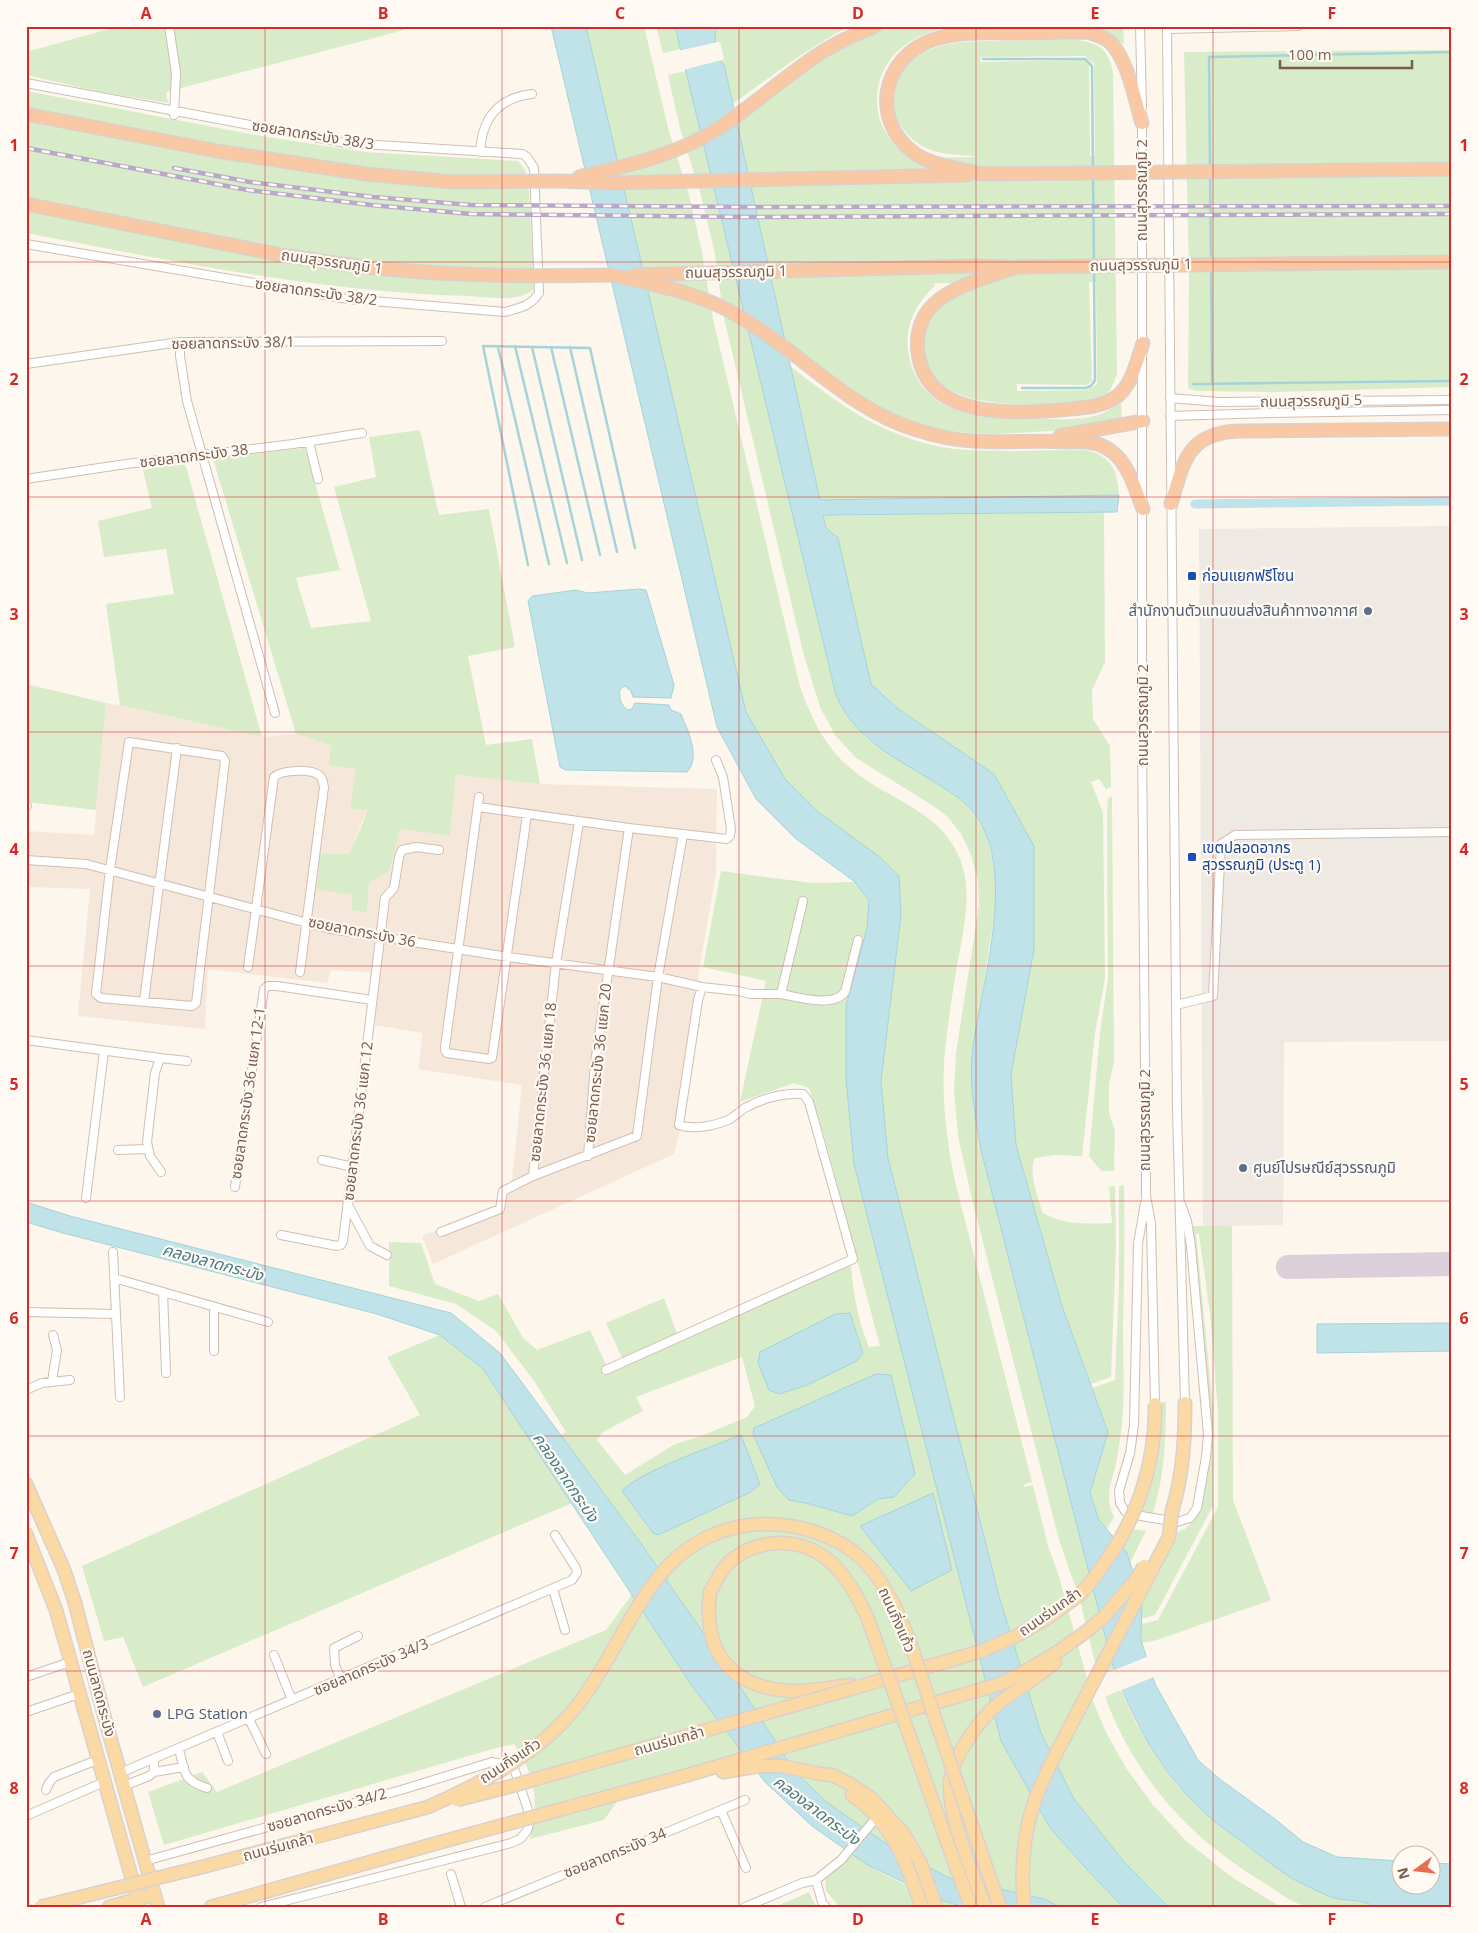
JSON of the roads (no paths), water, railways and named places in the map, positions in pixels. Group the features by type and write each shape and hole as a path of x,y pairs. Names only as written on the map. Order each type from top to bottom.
{"highway":[{"path":"560,181 662,156 692,143 719,128 826,50 853,35 875,26"},
{"path":"982,174 929,160 914,153 898,138 890,122 887,104 888,87 893,71 901,60 918,47 933,40 957,34 1088,32 1110,42 1122,61 1142,123"},
{"path":"26,114 218,151 347,172 452,182 560,181 611,183 982,174 1452,169"},
{"name":"ถนนสุวรรณภูมิ 1","path":"26,204 281,255 394,270 465,274 558,276 973,266 1452,262"},
{"path":"1016,267 952,292 934,303 923,319 917,340 919,361 927,378 941,394 959,404 996,412 1026,413 1094,406 1118,397 1132,374 1142,343"},
{"path":"612,275 674,289 723,307 768,334 848,396 898,425 931,435 970,441 1035,440 1094,443 1105,447 1122,462 1143,509"},
{"path":"1035,440 1143,421"},
{"path":"1172,504 1180,474 1192,449 1202,439 1213,434 1239,431 1452,428"}],"main road":[{"path":"1024,1907 1022,1884 1026,1842 1033,1804 1049,1767 1168,1537 1172,1510 1183,1465 1185,1403"},
{"name":"ถนนร่มเกล้า","path":"40,1907 206,1866 527,1781 982,1652 1044,1620 1078,1595 1093,1579 1119,1543 1136,1507 1146,1479 1155,1428 1155,1404"},
{"name":"ถนนลาดกระบัง","path":"26,1484 64,1570 75,1603 156,1903"},
{"path":"985,1907 951,1801 950,1782 954,1767 969,1739 993,1709 1049,1667 1103,1618 1137,1578 1172,1510"},
{"name":"ถนนกิ่งแก้ว","path":"428,1807 497,1774 542,1742 568,1716 588,1692 652,1587 687,1548 711,1535 732,1528 757,1524 788,1525 836,1541 860,1557 881,1582 906,1633 1000,1907"},
{"name":"ถนนลาดกระบัง","path":"26,1534 56,1610 139,1903"},
{"path":"875,1682 792,1691 766,1688 742,1679 722,1660 711,1637 708,1612 710,1592 721,1572 734,1558 751,1549 770,1543 790,1543 810,1549 828,1559 858,1597 868,1619 971,1907"},
{"path":"56,1610 75,1603"},
{"path":"210,1907 688,1775 1000,1684 1041,1663 1076,1641"},
{"path":"688,1775 707,1775 759,1766 782,1766 832,1775 850,1784 872,1799 895,1823 912,1847 936,1907"},
{"path":"821,1774 864,1804 894,1837 905,1858 922,1907"},
{"path":"955,1864 962,1907"},
{"path":"109,1907 156,1903"}],"street":[{"path":"169,26 176,73 174,113"},
{"name":"ถนนสุวรรณภูมิ 2","path":"1140,26 1143,421 1142,752 1146,1196 1151,1224 1155,1404"},
{"path":"1167,27 1298,26"},
{"name":"ถนนสุวรรณภูมิ 2","path":"1167,27 1178,1195 1185,1403"},
{"name":"ซอยลาดกระบัง 38/3","path":"26,83 174,113 346,143 522,154 531,161 534,168 536,231"},
{"path":"480,152 481,135 491,116 509,99 532,94"},
{"name":"ซอยลาดกระบัง 38/2","path":"26,244 348,299 505,312 528,305 539,294 536,231"},
{"name":"ซอยลาดกระบัง 38/1","path":"26,364 180,342 442,341"},
{"path":"180,342 180,363 187,402 275,713"},
{"name":"ถนนสุวรรณภูมิ 5","path":"1170,398 1219,402 1452,400"},
{"name":"ถนนสุวรรณภูมิ 5","path":"1170,416 1271,412 1452,410"},
{"name":"ซอยลาดกระบัง 38","path":"26,478 309,442 362,433"},
{"path":"309,442 318,478"},
{"path":"129,742 177,748 222,756 225,760 196,1003 187,1006 101,998 96,994 110,869 129,742"},
{"path":"144,1001 177,748"},
{"path":"478,807 579,822 727,839 730,836 731,829 723,777 716,760"},
{"path":"248,967 258,908 274,777 281,772 306,771 320,776 324,787 300,972"},
{"path":"479,797 444,1050 447,1053 489,1060 492,1058 527,815"},
{"name":"ซอยลาดกระบัง 36 แยก 18","path":"441,1232 500,1209 503,1191 533,1176 556,963 579,822"},
{"name":"ซอยลาดกระบัง 36 แยก 20","path":"588,1156 596,1063 629,828"},
{"path":"1176,1005 1213,996 1221,844 1236,835 1452,832"},
{"path":"533,1176 637,1136 658,977 683,834"},
{"name":"ซอยลาดกระบัง 36 แยก 12","path":"281,1235 336,1246 341,1245 353,1167 385,898 394,888 400,853 406,848 416,846 439,850"},
{"name":"ซอยลาดกระบัง 36","path":"26,860 75,862 110,869 337,930 508,957 658,977 702,987 763,996 781,994 828,1001 841,997 845,992 858,940"},
{"path":"781,994 803,901"},
{"name":"ซอยลาดกระบัง 36 แยก 12-1","path":"235,1186 264,989 268,986 277,986 372,1000"},
{"path":"606,1370 854,1259 810,1102 803,1094 790,1093 767,1098 746,1107 728,1120 712,1124 688,1128 679,1124 698,1000 702,987"},
{"path":"26,1040 187,1061"},
{"path":"86,1198 104,1051"},
{"path":"160,1058 155,1073 147,1149 161,1172"},
{"path":"118,1150 147,1149"},
{"path":"322,1160 353,1167"},
{"path":"1146,1196 1138,1244 1134,1425 1130,1453 1119,1492 1119,1499 1125,1511 1129,1514 1176,1522 1190,1518 1197,1508 1208,1434 1189,1233 1178,1195"},
{"path":"348,1204 370,1246 387,1255"},
{"path":"113,1252 120,1397"},
{"path":"114,1278 268,1322"},
{"path":"163,1292 166,1373"},
{"path":"214,1307 214,1351"},
{"path":"26,1312 116,1314"},
{"path":"52,1381 57,1350 54,1335"},
{"path":"26,1390 42,1383 70,1380"},
{"name":"ซอยลาดกระบัง 34/3","path":"120,1774 572,1580 577,1573 576,1568 555,1535"},
{"path":"552,1589 565,1630"},
{"path":"341,1679 335,1665 334,1648 358,1636"},
{"path":"274,1655 292,1700"},
{"path":"26,1677 70,1662"},
{"path":"26,1712 79,1694"},
{"path":"249,1718 266,1754"},
{"path":"217,1732 228,1760"},
{"path":"179,1749 188,1779 193,1784 207,1788"},
{"path":"46,1790 54,1777 98,1760"},
{"path":"154,1760 154,1772"},
{"name":"ซอยลาดกระบัง 34/2","path":"145,1861 401,1790 492,1762 509,1765 516,1771 529,1813 527,1831 520,1839 511,1843 261,1907"},
{"path":"124,1786 149,1776 154,1772 184,1767"},
{"path":"26,1816 104,1782"},
{"name":"ซอยลาดกระบัง 34","path":"485,1907 745,1800"},
{"path":"721,1810 746,1868"},
{"path":"745,1907 802,1883 816,1880 841,1860 871,1824"},
{"path":"451,1874 461,1907"},
{"path":"816,1880 822,1902 826,1907"}],"water":[{"path":"551,26 586,26 746,712 785,779 817,811 880,857 899,876 901,915 881,1081 888,1158 999,1596 1041,1733 1074,1799 1125,1863 1169,1907 1123,1907 1050,1828 1001,1741 854,1164 846,1079 846,1006 867,928 869,901 855,882 795,838 756,799 717,727"},
{"path":"675,26 728,26 716,29 716,45 720,61 724,64 820,500 1119,495 1117,512 823,515 826,528 838,538 871,684 897,708 994,774 1034,846 1034,949 1011,1075 1016,1145 1062,1306 1108,1432 1090,1493 1099,1520 1127,1553 1142,1601 1141,1640 1155,1684 1198,1760 1221,1780 1303,1842 1337,1857 1390,1860 1390,1896 1440,1896 1440,1863 1452,1864 1452,1907 1375,1907 1365,1902 1331,1897 1286,1875 1214,1821 1189,1797 1161,1762 1139,1725 1112,1663 981,1150 975,1116 971,1080 972,1056 992,937 995,905 995,875 990,847 980,822 961,799 878,746 854,724 844,711 836,695"},
{"path":"576,590 588,593 646,590 674,685 671,698 633,697 631,691 625,686 620,689 620,700 627,710 632,709 635,703 669,705 671,710 681,714 692,744 693,759 691,766 687,772 565,770 560,767 528,601 532,596"},
{"name":"คลองลาดกระบัง","path":"26,1202 70,1216 451,1313 500,1353 640,1542 736,1680 795,1772 828,1803 885,1843 947,1877 1044,1899 1060,1907 963,1907 938,1899 866,1864 812,1826 765,1782 692,1686 483,1369 440,1335 377,1314 26,1222"},
{"path":"850,1313 863,1353 857,1361 807,1385 779,1394 769,1390 758,1363 760,1352 835,1314"},
{"path":"1452,1323 1452,1351 1317,1353 1317,1324"},
{"path":"876,1374 891,1375 915,1474 894,1497 878,1499 852,1516 789,1500 777,1487 753,1434 754,1428"},
{"path":"741,1435 760,1484 751,1492 658,1535 653,1533 622,1491 660,1468"},
{"path":"933,1493 952,1570 911,1591 860,1526"}],"waterway":[{"path":"1210,167 1209,57 1452,52"},
{"path":"983,59 1085,59 1092,66 1093,168"},
{"path":"1210,175 1211,260"},
{"path":"1093,176 1094,263"},
{"path":"1211,268 1212,384"},
{"path":"1022,388 1086,388 1091,386 1095,380 1094,271"},
{"path":"528,565 483,346 590,348 635,548"},
{"path":"515,346 567,563"},
{"path":"498,347 549,564"},
{"path":"532,347 582,560"},
{"path":"551,347 600,555"},
{"path":"570,347 617,552"},
{"path":"1193,384 1452,381"},
{"path":"1195,504 1452,501"}],"railway":[{"path":"26,148 248,190 371,205 471,214 748,217 1452,214"},
{"path":"174,168 250,182 373,197 471,205 747,207 1452,206"}],"place":[{"name":"ก่อนแยกฟรีโซน","path":"1192,576"},
{"name":"สำนักงานตัวแทนขนส่งสินค้าทางอากาศ","path":"1368,611"},
{"name":"เขตปลอดอากร สุวรรณภูมิ (ประตู 1)","path":"1192,857"},
{"name":"ศูนย์ไปรษณีย์สุวรรณภูมิ","path":"1243,1168"},
{"name":"LPG Station","path":"157,1714"}]}
